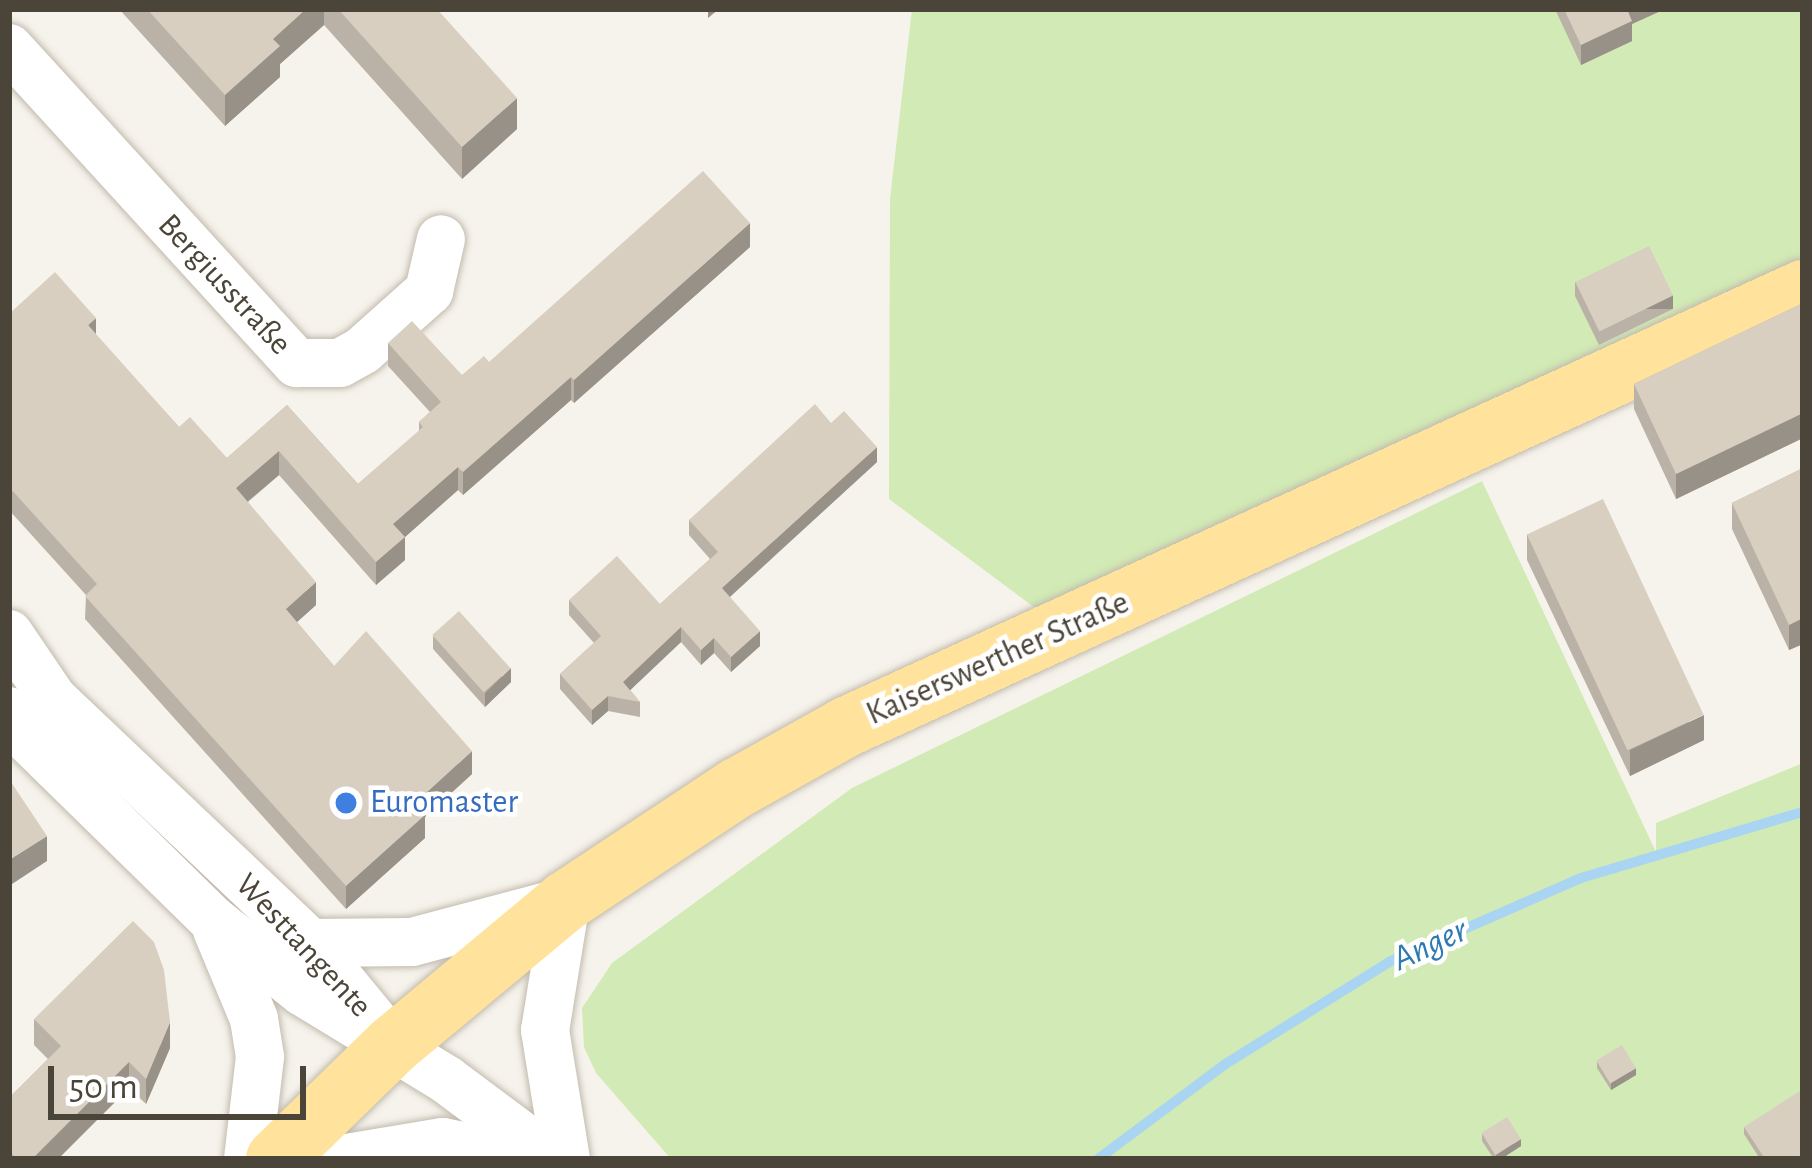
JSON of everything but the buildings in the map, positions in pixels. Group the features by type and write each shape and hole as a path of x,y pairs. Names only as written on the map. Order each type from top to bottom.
{"main road":[{"name":"Kaiserswerther Straße","path":"275,1159 393,1045 566,901 737,788 846,728 1803,290"}],"street":[{"name":"Bergiusstraße","path":"9,48 297,363 317,367 363,350 429,292 440,239"},
{"name":"Westtangente","path":"9,634 53,699 310,944 393,1045"},
{"name":"Westtangente","path":"9,711 27,738 213,920 337,1016 393,1045"},
{"path":"310,944 412,942 566,901 545,1030 566,1159"},
{"path":"213,920 254,1018 260,1057 248,1159"},
{"path":"393,1045 553,1159"},
{"path":"341,1159 443,1142 526,1159"}],"green space":[{"path":"912,9 1803,9 1803,258 1054,622 889,499 890,199"},
{"path":"1482,481 1656,852 1656,823 1803,763 1803,1159 671,1159 596,1073 584,1047 582,1008 612,963 852,788"}],"waterway":[{"name":"Anger","path":"1098,1159 1227,1063 1391,961 1581,878 1803,812"}],"place":[{"name":"Euromaster","path":"346,803"}]}
